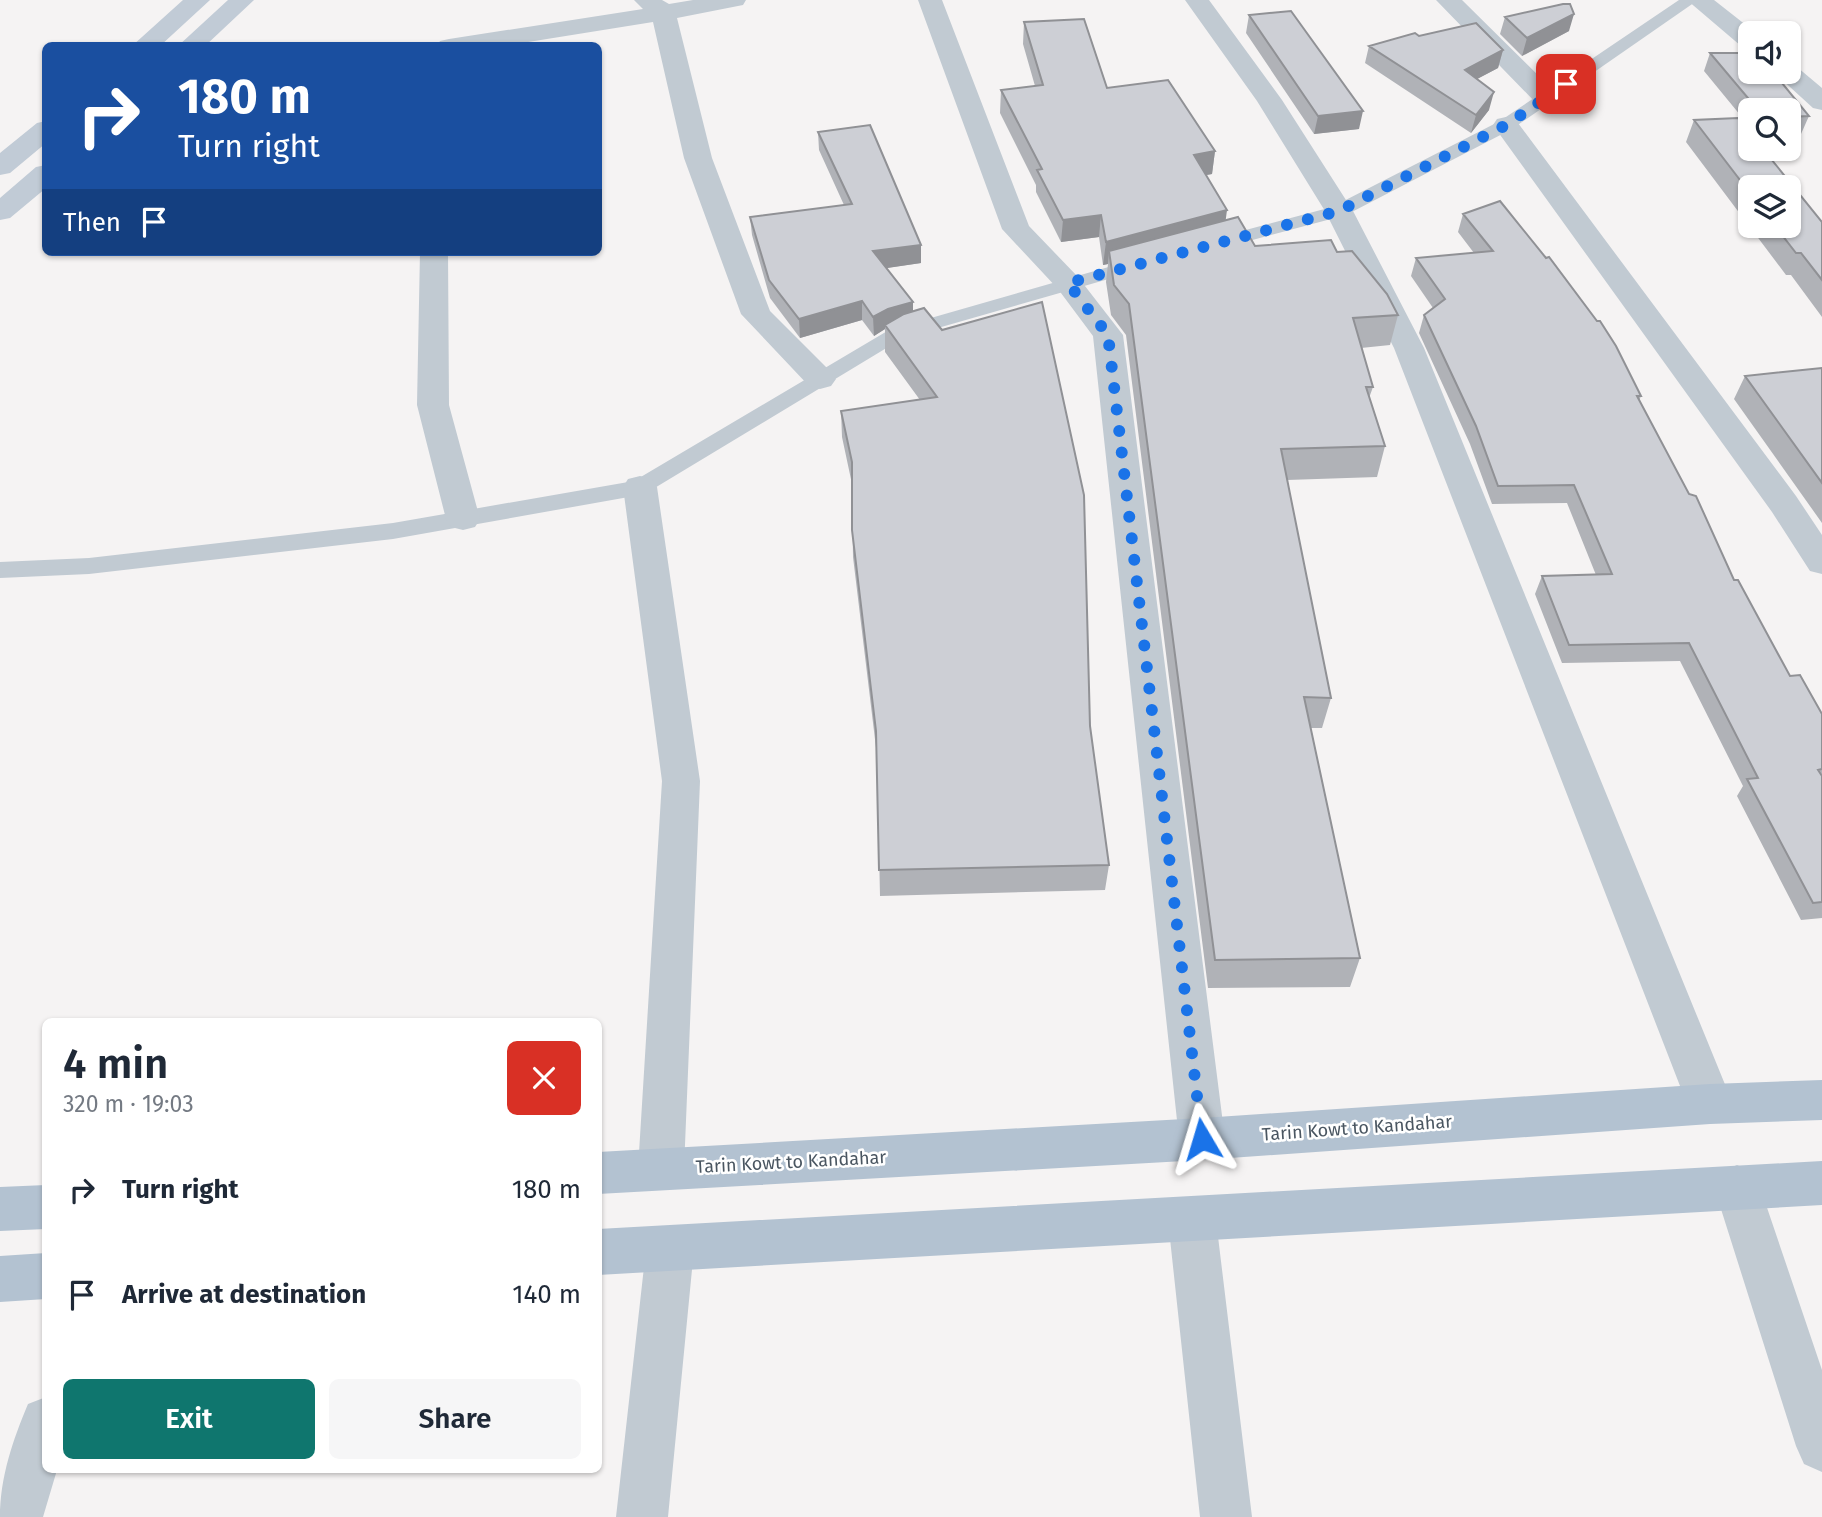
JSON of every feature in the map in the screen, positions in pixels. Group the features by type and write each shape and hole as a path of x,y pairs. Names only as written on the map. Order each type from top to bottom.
{"main road":[{"path":"150,42 198,0"},
{"path":"195,42 242,0"},
{"path":"0,167 42,132"},
{"path":"0,212 42,176"},
{"name":"Tarin Kowt to Kandahar","path":"602,1172 1202,1139 1710,1104 1822,1100"},
{"path":"602,1252 1822,1182"},
{"path":"0,1209 42,1207"},
{"path":"0,1279 42,1276"}],"street":[{"path":"476,42 600,24 654,6 734,0"},
{"path":"930,0 1016,229 1068,283 1108,335 1202,1139"},
{"path":"1197,0 1269,100 1339,211 1409,348 1710,1104"},
{"path":"1448,0 1546,99"},
{"path":"1699,0 1738,31"},
{"path":"654,6 698,158 756,314 820,379"},
{"path":"1801,83 1822,102"},
{"path":"1506,125 1784,504 1822,562"},
{"path":"434,256 433,405 463,519"},
{"path":"640,487 681,781 661,1169"},
{"path":"1737,1186 1822,1446"},
{"path":"1192,1220 1226,1517"},
{"path":"642,1517 670,1249"},
{"path":"16,1517 42,1435"}],"lane":[{"path":"1197,249 1339,211 1506,125 1690,0"},
{"path":"0,570 89,566 393,531 640,487 896,334 1158,259"}],"building":[{"path":"1570,4 1574,14 1527,38 1505,17"},
{"path":"1291,11 1363,111 1318,116 1249,15"},
{"path":"1084,19 1107,88 1168,80 1215,151 1194,155 1227,210 1106,242 1101,215 1063,220 1037,170 1042,169 1001,90 1043,85 1024,22"},
{"path":"1476,23 1503,50 1465,70 1494,92 1476,115 1369,46 1415,33 1419,36"},
{"path":"1710,53 1738,53 1738,84 1783,84 1794,98 1748,98"},
{"path":"1801,106 1809,116 1801,116"},
{"path":"1738,118 1738,161 1773,161 1784,175 1738,175 1738,177 1694,120"},
{"path":"870,125 921,245 873,251 913,302 888,309 873,317 862,301 799,319 769,280 750,217 852,204 818,132"},
{"path":"1801,196 1822,222 1822,280 1801,253 1796,253 1784,238 1801,238"},
{"path":"1500,201 1546,258 1549,257 1597,321 1600,321 1616,346 1641,396 1637,396 1689,494 1696,496 1734,580 1738,580 1790,676 1800,675 1822,714 1822,769 1818,770 1822,776 1822,902 1813,903 1747,779 1758,778 1689,643 1569,645 1542,576 1612,574 1574,485 1498,486 1476,426 1424,315 1445,299 1416,258 1493,251 1463,214"},
{"path":"1238,217 1255,246 1331,240 1337,252 1352,251 1387,294 1398,315 1353,318 1373,387 1366,387 1385,446 1281,449 1331,698 1304,697 1360,958 1215,960 1129,304 1114,285 1109,251"},
{"path":"1042,302 1084,495 1090,726 1109,865 879,870 876,731 852,530 852,462 841,411 937,397 885,325 904,314 924,308 942,330"},
{"path":"1822,368 1822,483 1745,376"}],"route":[{"path":"1202,1139 1108,335 1068,283 1339,211 1506,125 1566,84"}]}
